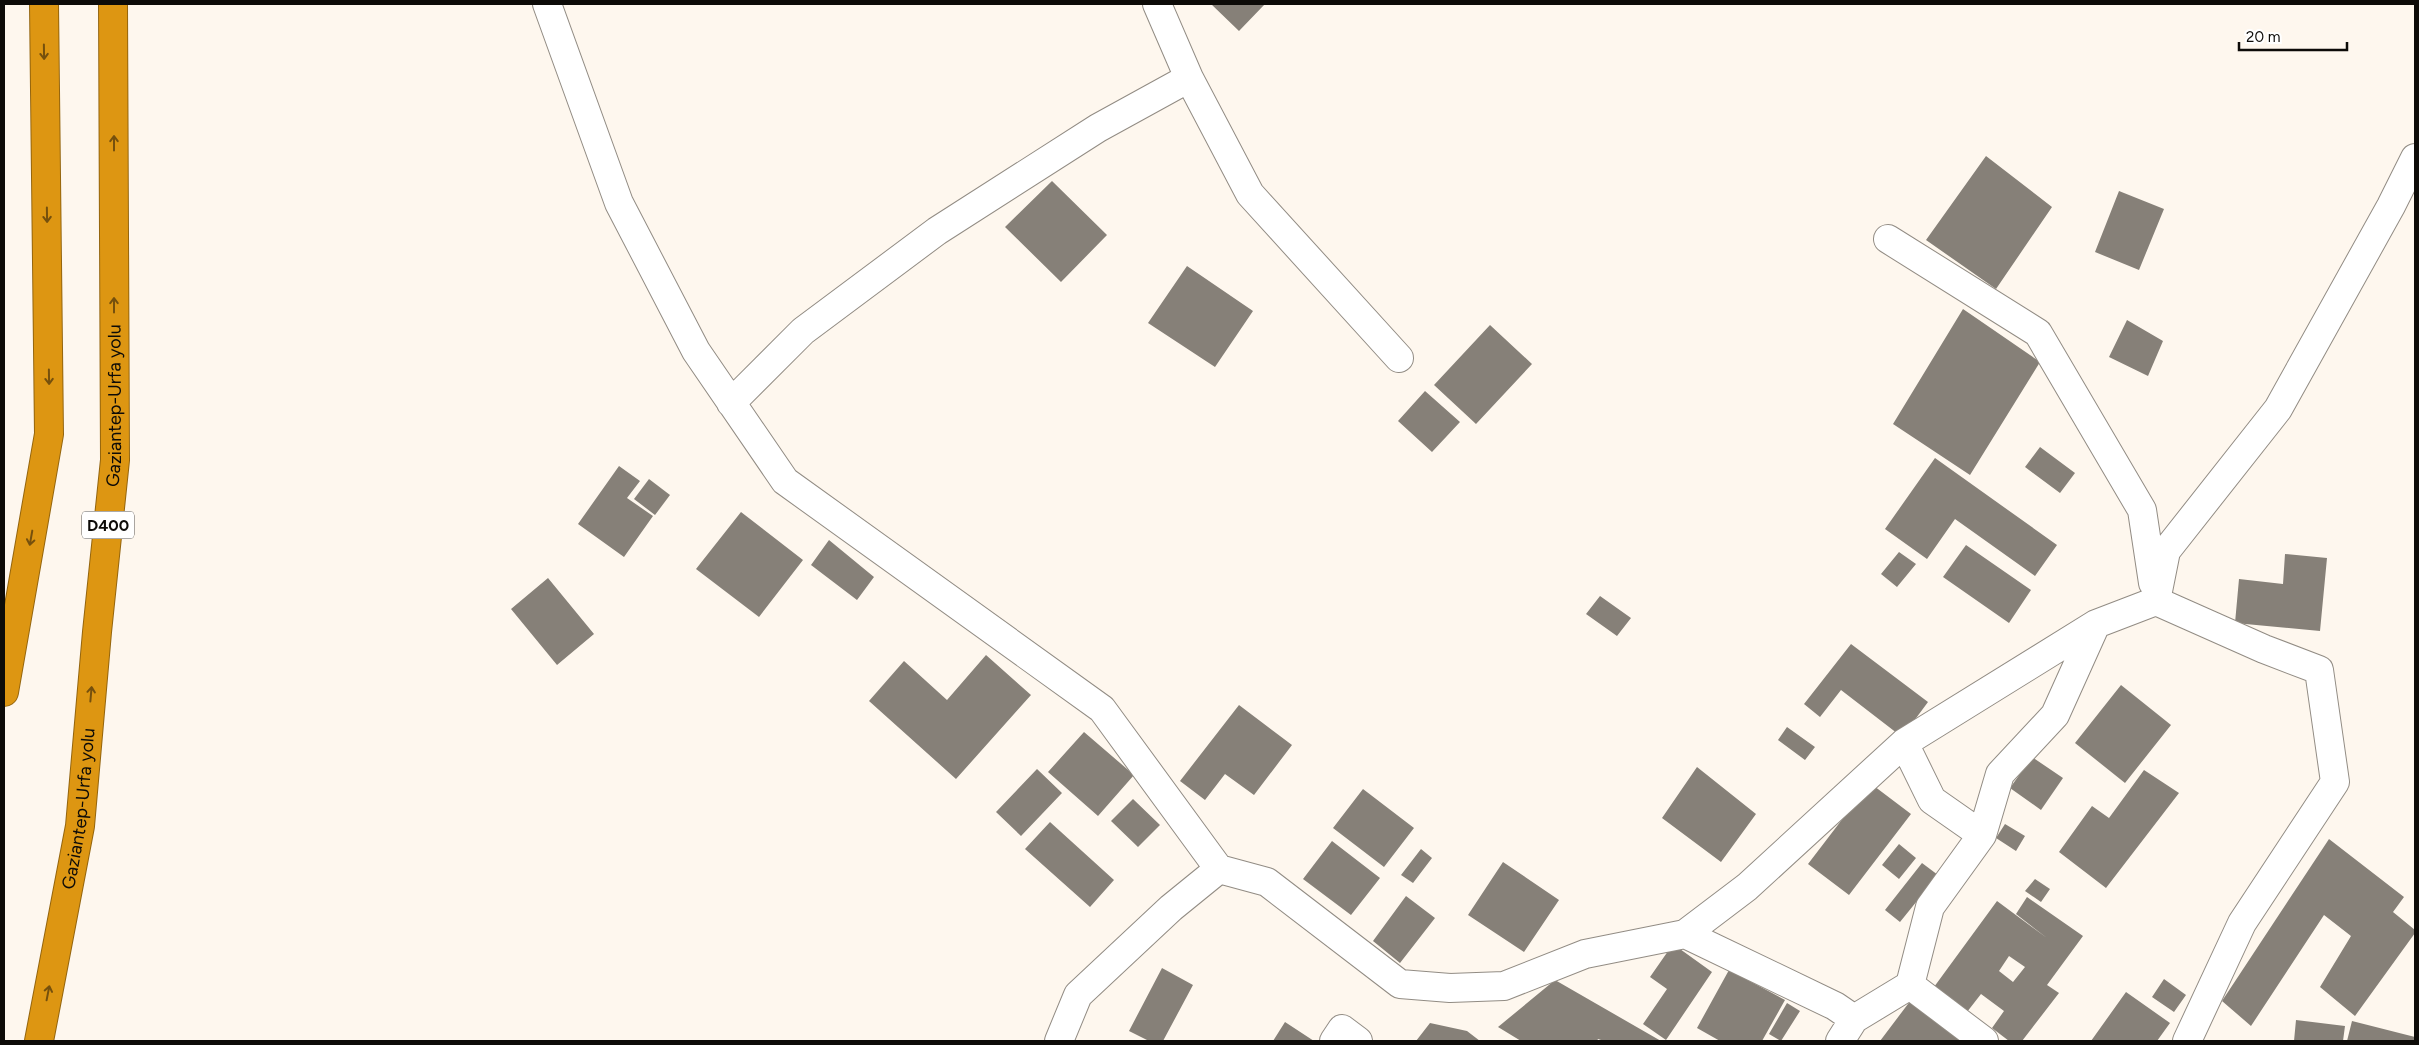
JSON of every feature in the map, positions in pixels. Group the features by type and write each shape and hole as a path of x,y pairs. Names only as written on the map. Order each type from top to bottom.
{"highway":[{"path":"4,692 49,434 44,4"},
{"name":"Gaziantep-Urfa yolu","path":"39,1041 80,826 115,460 113,4"}],"street":[{"path":"548,4 619,203 696,350 785,482 1102,709 1219,869 1267,882 1400,984 1450,988 1504,986 1585,954 1685,934 1747,887 1904,743 2096,624 2156,602 2264,649 2319,670 2335,782 2242,923 2187,1041"},
{"path":"1157,4 1189,78 1250,194 1399,358"},
{"path":"731,403 803,331 937,231 1098,128 1189,78"},
{"path":"2156,602 2166,551 2278,409 2391,206 2415,158"},
{"path":"1888,239 2038,333 2142,510 2156,602"},
{"path":"1685,934 1835,1006 1847,1030 1910,985 1930,907 1982,835 2000,774 2055,715 2096,624"},
{"path":"1904,743 1932,800 1982,835"},
{"path":"1059,1041 1078,995 1171,908 1219,869"},
{"path":"1910,985 1984,1041"},
{"path":"1334,1041 1342,1029 1358,1041"}],"building":[{"path":"1211,4 1265,4 1239,31"},
{"path":"1986,156 2052,207 1996,289 1926,240"},
{"path":"1052,181 1107,235 1061,282 1005,227"},
{"path":"2119,191 2164,209 2139,270 2095,252"},
{"path":"1187,266 1253,311 1215,367 1148,323"},
{"path":"1963,309 2040,362 1970,475 1893,424"},
{"path":"2127,320 2163,341 2148,376 2109,357"},
{"path":"1490,325 1532,364 1476,424 1434,385"},
{"path":"1425,391 1460,422 1432,452 1398,421"},
{"path":"2040,447 2075,473 2060,493 2025,467"},
{"path":"1935,458 2057,545 2035,576 1955,519 1927,559 1885,529"},
{"path":"619,466 640,481 627,498 653,516 624,557 578,524"},
{"path":"649,479 670,495 655,515 634,499"},
{"path":"741,512 803,560 759,617 696,569"},
{"path":"829,540 874,577 857,600 811,565"},
{"path":"1966,545 2031,590 2009,623 1943,577"},
{"path":"1899,552 1916,564 1897,587 1881,574"},
{"path":"2285,554 2327,558 2320,631 2235,623 2239,579 2283,584"},
{"path":"548,578 594,634 557,665 511,609"},
{"path":"1600,596 1631,618 1617,636 1586,614"},
{"path":"1851,644 1928,702 1902,737 1841,690 1820,717 1804,704"},
{"path":"986,655 1031,695 956,779 869,701 904,661 947,700"},
{"path":"2121,685 2171,725 2125,783 2075,743"},
{"path":"1239,705 1292,745 1254,795 1225,774 1205,800 1180,781"},
{"path":"1787,727 1815,747 1805,760 1778,740"},
{"path":"1084,732 1134,775 1098,816 1048,772"},
{"path":"2032,757 2063,778 2041,810 2010,788"},
{"path":"1697,767 1756,814 1721,862 1662,818"},
{"path":"1037,769 1062,793 1021,836 996,812"},
{"path":"2144,770 2179,793 2106,888 2059,852 2092,806 2109,818"},
{"path":"1870,783 1911,814 1849,895 1808,864"},
{"path":"1363,789 1414,828 1384,867 1333,828"},
{"path":"1133,799 1160,825 1138,847 1111,821"},
{"path":"1050,822 1114,880 1090,907 1025,849"},
{"path":"2005,824 2025,836 2016,851 1996,838"},
{"path":"2329,839 2404,897 2393,912 2415,930 2415,933 2355,1016 2320,987 2351,936 2324,915 2251,1026 2222,1001"},
{"path":"1332,841 1380,878 1351,915 1303,879"},
{"path":"1899,844 1916,858 1899,879 1882,865"},
{"path":"1421,849 1432,858 1413,883 1401,875"},
{"path":"1503,862 1559,900 1524,952 1468,915"},
{"path":"1922,863 1938,875 1900,922 1885,910"},
{"path":"2035,879 2050,889 2041,902 2025,891"},
{"path":"1406,896 1435,918 1400,963 1373,941"},
{"path":"2027,897 2083,936 2047,985 2059,993 2022,1041 2009,1041 1992,1028 2004,1011 1981,994 1967,1012 1934,987 1997,901 2047,938 2016,914","holes":["2009,956 2025,967 2013,982 1999,971"]},
{"path":"1673,944 1712,972 1666,1040 1643,1024 1667,989 1650,977"},
{"path":"1162,968 1193,985 1163,1041 1149,1041 1129,1031"},
{"path":"1729,970 1785,1000 1762,1041 1720,1041 1697,1028"},
{"path":"2164,979 2186,995 2174,1012 2152,997"},
{"path":"1555,980 1661,1041 1604,1041 1598,1039 1597,1041 1521,1041 1498,1027"},
{"path":"2126,992 2170,1023 2157,1041 2091,1041"},
{"path":"1911,1000 1962,1041 1880,1041"},
{"path":"1787,1003 1800,1011 1781,1041 1769,1034"},
{"path":"2296,1020 2345,1026 2343,1041 2294,1041"},
{"path":"2352,1021 2415,1037 2415,1041 2347,1041"},
{"path":"1285,1022 1314,1041 1273,1041"},
{"path":"1430,1023 1467,1031 1480,1041 1416,1041"}]}
